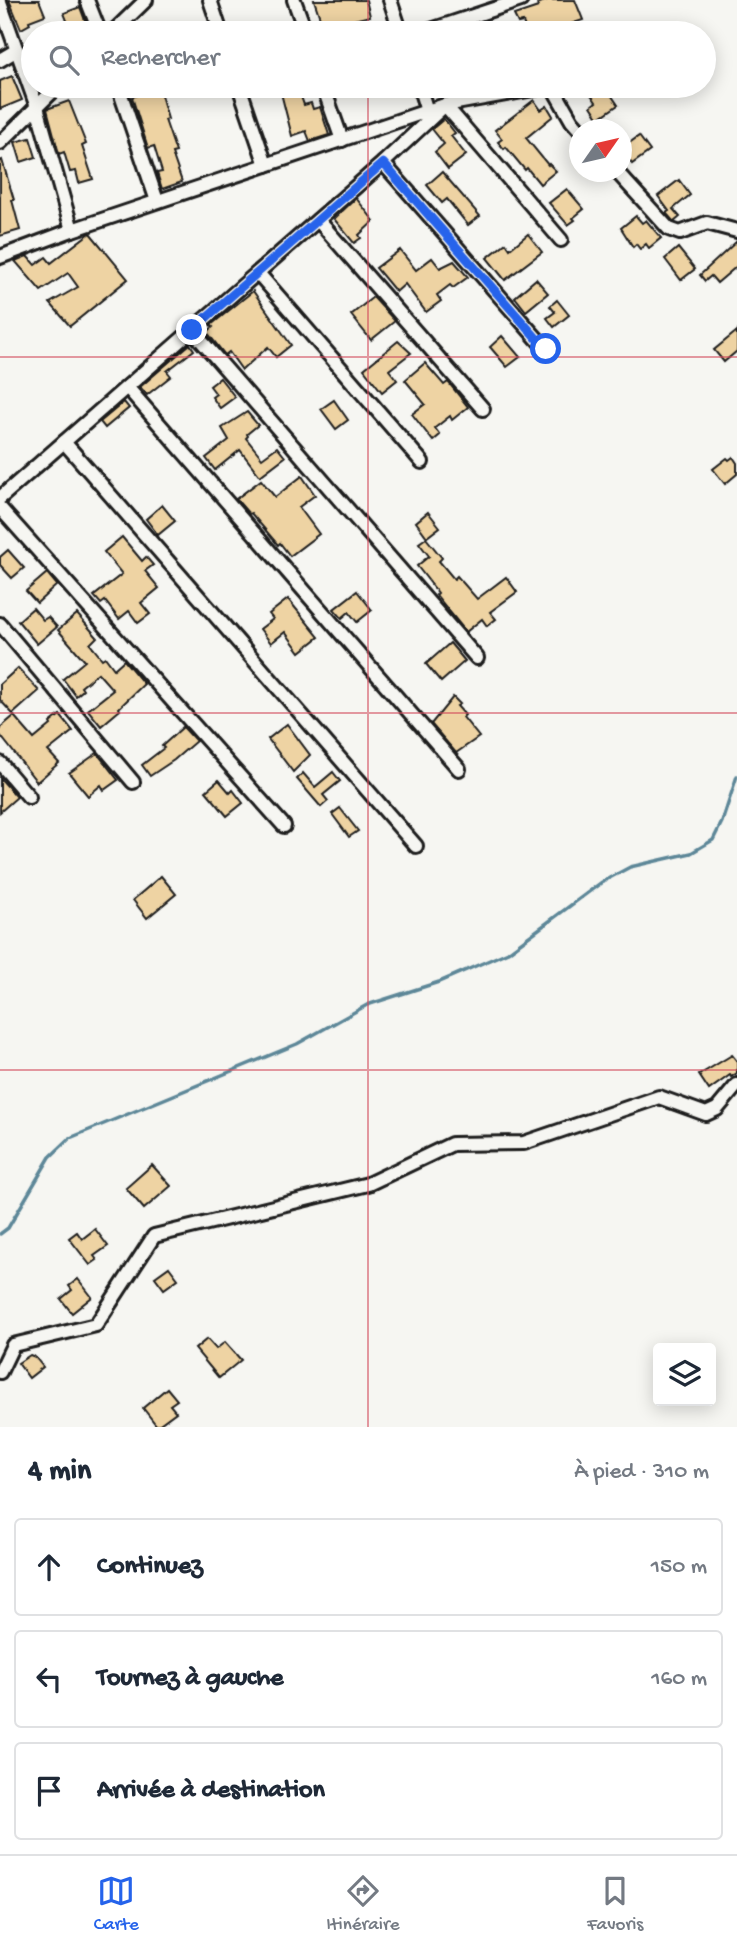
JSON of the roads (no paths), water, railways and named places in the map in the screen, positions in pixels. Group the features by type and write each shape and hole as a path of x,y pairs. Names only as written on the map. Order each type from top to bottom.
{"street":[{"path":"87,0 95,21"},
{"path":"124,21 146,0"},
{"path":"210,0 217,21"},
{"path":"294,0 302,21"},
{"path":"390,0 397,21"},
{"path":"458,21 521,0"},
{"path":"0,3 21,61"},
{"path":"0,60 17,50"},
{"path":"34,98 72,230"},
{"path":"0,143 46,98"},
{"path":"122,98 157,201"},
{"path":"243,98 266,165"},
{"path":"328,98 342,140"},
{"path":"423,98 427,111"},
{"path":"0,257 72,230 445,105 484,98"},
{"path":"558,98 571,119"},
{"path":"0,498 383,163 445,105"},
{"path":"445,105 561,240"},
{"path":"383,163 546,349"},
{"path":"626,182 669,229 680,233 707,223 737,231"},
{"path":"318,220 483,409"},
{"path":"258,272 422,462"},
{"path":"192,330 477,658"},
{"path":"127,387 459,769"},
{"path":"64,442 416,846"},
{"path":"0,508 284,825"},
{"path":"0,624 133,782"},
{"path":"0,763 29,797"},
{"path":"0,1372 13,1345 96,1325 154,1236 368,1184 452,1144 524,1143 659,1097 705,1114 717,1110 737,1084"}],"waterway":[{"path":"0,1234 8,1228 50,1157 70,1138 297,1044 367,1005 439,982 508,952 602,882 630,867 691,853 713,840 722,822 737,776"}]}
